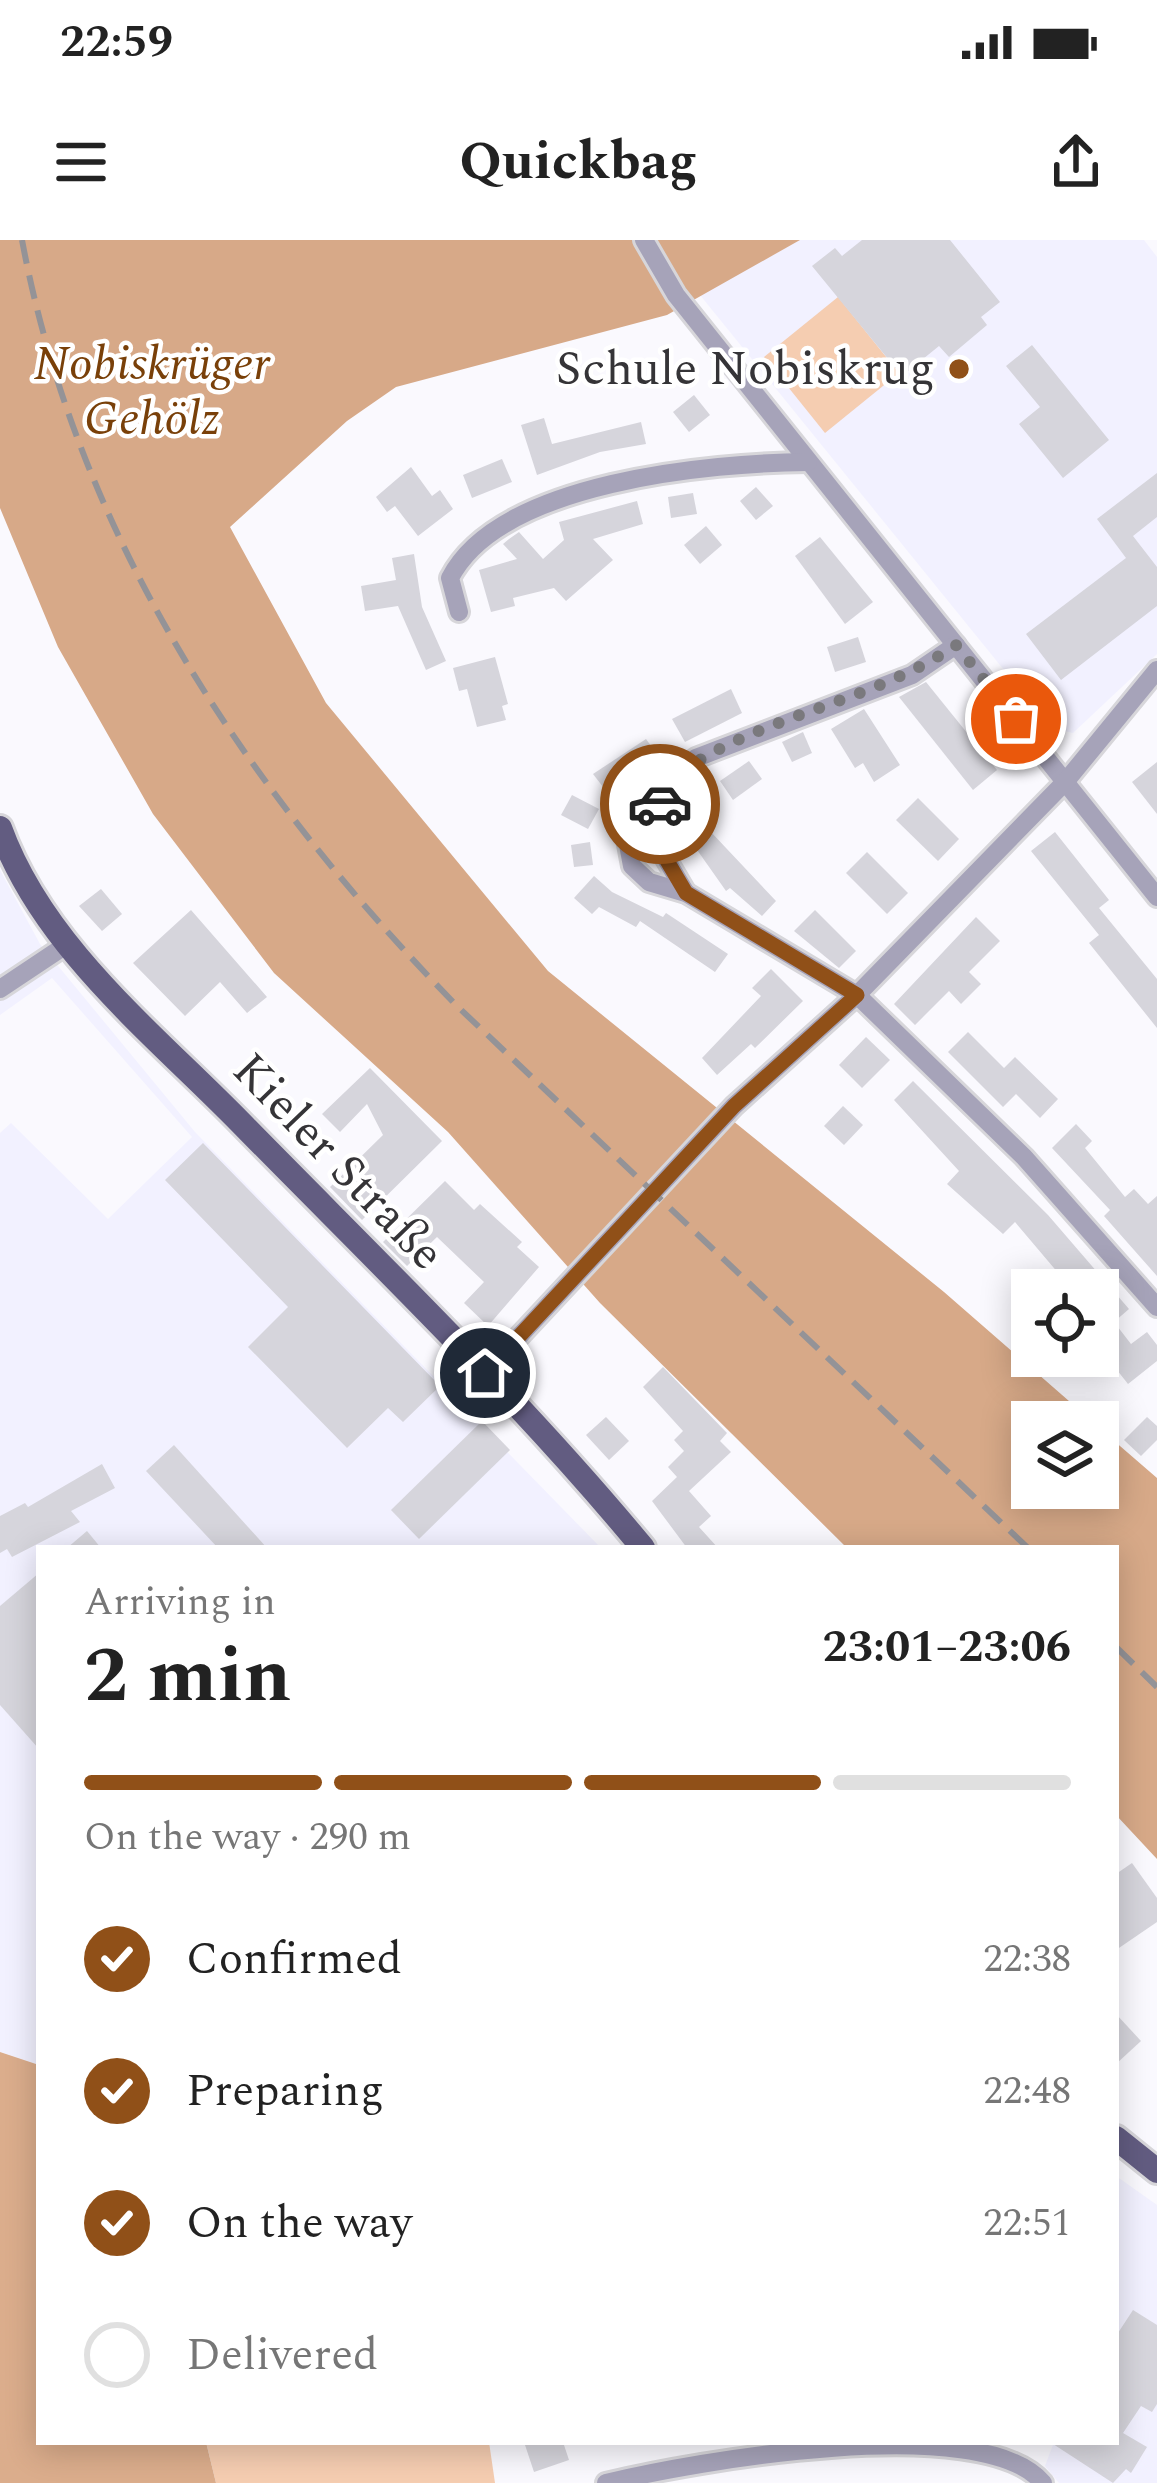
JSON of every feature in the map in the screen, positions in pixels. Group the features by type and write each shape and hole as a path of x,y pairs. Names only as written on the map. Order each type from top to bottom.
{"main road":[{"name":"Kieler Straße","path":"0,828 10,854 66,945 485,1373 641,1545"},
{"path":"1119,2140 1157,2171"}],"street":[{"path":"644,240 676,296 1157,898"},
{"path":"459,612 450,578 471,549 581,492 648,473 719,463 808,462"},
{"path":"956,645 912,675 696,758 640,800 627,839 632,866 649,882 686,893 857,995 1024,1157 1157,1307"},
{"path":"485,1373 734,1106 857,995 1066,781 1157,670"},
{"path":"661,788 656,842 686,893"},
{"path":"0,989 66,945"},
{"path":"606,2483 812,2448 925,2448 1008,2458 1043,2483"}],"shaded area":[{"name":"Schule Nobiskrug","path":"800,240 1144,240 1157,257 1157,654 1073,733 1051,728 700,295"},
{"path":"838,297 899,373 825,433 764,357"},
{"path":"0,870 40,944 195,1132 598,1545 36,1545 36,2064 0,2052 0,1133 11,1123 108,1219 192,1137 52,978 0,1015"},
{"path":"0,2052 36,2064 36,2445 207,2445 216,2483 0,2483"},
{"path":"1119,2178 1157,2205 1157,2483 1059,2483 1045,2466 1053,2445 1119,2445"},
{"path":"207,2445 489,2445 495,2483 216,2483"}],"green space":[{"name":"Nobiskrüger Gehölz","path":"0,240 800,240 667,315 396,387 347,421 230,527 326,703 548,971 1011,1350 1011,1377 1041,1377 1069,1401 1011,1401 1011,1509 1119,1509 1119,1445 1157,1478 1157,1859 1119,1818 1119,1545 844,1545 600,1303 448,1132 274,973 153,814 58,647 0,508"}],"building":[{"path":"862,240 950,240 1000,302 981,317 987,325 949,357 939,346 902,376 812,266 835,248 842,256"},
{"path":"1032,345 1109,440 1063,478 1019,424 1040,407 1006,366"},
{"path":"694,395 710,415 689,432 673,412"},
{"path":"544,418 552,444 641,422 646,444 600,452 537,475 521,425"},
{"path":"502,459 512,482 472,498 463,475"},
{"path":"411,467 432,496 440,490 453,509 418,536 395,506 387,512 376,497"},
{"path":"1157,473 1157,517 1133,536 1157,567 1157,606 1061,680 1026,634 1126,558 1097,519"},
{"path":"756,487 773,506 756,520 740,501"},
{"path":"693,493 697,514 671,518 668,497"},
{"path":"637,501 643,524 593,539 613,560 566,601 554,588 513,598 515,606 491,612 479,570 517,559 503,544 509,539 519,532 543,559 564,540 559,522"},
{"path":"706,526 722,545 700,564 684,545"},
{"path":"820,537 873,602 845,624 795,556"},
{"path":"414,554 422,607 446,661 426,670 398,606 365,611 361,586 396,580 392,558"},
{"path":"858,637 866,662 835,672 827,647"},
{"path":"495,657 508,704 502,706 506,720 477,727 467,689 459,691 453,668"},
{"path":"926,682 997,770 973,790 899,697"},
{"path":"731,689 742,713 685,742 672,719"},
{"path":"864,709 900,765 874,782 863,763 855,768 831,729"},
{"path":"803,732 812,753 792,762 782,742"},
{"path":"646,739 659,757 610,796 593,774"},
{"path":"749,761 762,779 733,800 720,781"},
{"path":"1157,762 1157,814 1132,782"},
{"path":"572,795 599,809 588,829 561,815"},
{"path":"918,798 959,839 938,861 896,820"},
{"path":"698,805 710,831 776,901 762,916 730,888 726,891 676,820"},
{"path":"1055,832 1109,900 1099,908 1157,979 1157,1028 1089,943 1099,935 1031,851"},
{"path":"590,842 593,865 574,867 571,845"},
{"path":"867,852 908,893 887,914 846,873"},
{"path":"594,876 612,892 663,917 666,913 728,954 715,972 640,921 636,927 599,907 592,914 574,898"},
{"path":"101,889 122,914 102,931 79,906"},
{"path":"191,910 267,997 247,1013 220,982 185,1016 133,963"},
{"path":"815,910 856,951 839,968 794,931"},
{"path":"976,917 1000,941 969,972 981,984 961,1004 949,991 915,1025 894,1004"},
{"path":"771,969 803,1001 755,1048 751,1044 717,1075 702,1058 761,996 752,988"},
{"path":"968,1032 1004,1068 1015,1057 1058,1099 1040,1118 1016,1094 1003,1107 948,1052"},
{"path":"866,1037 890,1060 862,1088 839,1065"},
{"path":"370,1068 442,1141 362,1220 330,1187 383,1135 367,1104 340,1132 322,1114"},
{"path":"913,1081 1048,1215 1095,1269 1055,1269 1015,1222 1003,1234 947,1184 959,1171 894,1100"},
{"path":"843,1106 863,1125 844,1145 824,1126"},
{"path":"1076,1124 1092,1141 1085,1148 1125,1197 1134,1189 1148,1204 1157,1196 1157,1276 1104,1216 1110,1210 1052,1148"},
{"path":"203,1143 440,1386 403,1422 388,1408 347,1448 248,1347 288,1307 165,1180"},
{"path":"445,1181 474,1210 480,1204 522,1242 517,1247 539,1267 488,1326 464,1303 484,1282 437,1237 407,1266 383,1242"},
{"path":"1119,1297 1129,1309 1119,1318"},
{"path":"1119,1328 1131,1344 1147,1332 1157,1345 1157,1361 1128,1384 1119,1373"},
{"path":"663,1367 727,1433 720,1441 731,1452 689,1491 711,1516 699,1527 715,1545 685,1545 652,1501 677,1477 668,1467 684,1451 674,1440 683,1431 643,1387"},
{"path":"606,1417 629,1441 609,1460 586,1435"},
{"path":"1147,1417 1157,1426 1157,1440 1141,1456 1124,1440"},
{"path":"482,1421 510,1450 419,1539 391,1510"},
{"path":"174,1445 264,1545 215,1545 146,1471"},
{"path":"102,1464 115,1488 71,1511 80,1522 12,1557 7,1549 0,1553 0,1516 25,1503 28,1507"},
{"path":"87,1531 99,1545 71,1545"},
{"path":"36,1576 36,1746 0,1705 0,1606"},
{"path":"1132,1863 1157,1898 1157,1922 1119,1948 1119,1872"},
{"path":"1119,2017 1141,2041 1119,2061"},
{"path":"1133,2310 1157,2325 1157,2404 1152,2412 1141,2406 1123,2433 1147,2447 1131,2473 1126,2469 1113,2483 1055,2445 1119,2445 1119,2331"},
{"path":"525,2445 564,2445 569,2460 534,2472"}],"railway":[{"path":"22,240 48,350 84,456 129,557 182,654 242,748 308,838 457,1006 1025,1545"},
{"path":"1119,1650 1157,1687"}],"way so far":[{"path":"660,804 661,788 696,758 912,675 956,645 1016,719"}],"place":[{"name":"Schule Nobiskrug","path":"959,369"}],"route":[{"path":"485,1373 734,1106 857,995 686,893 665,865 656,842 660,804"}]}
